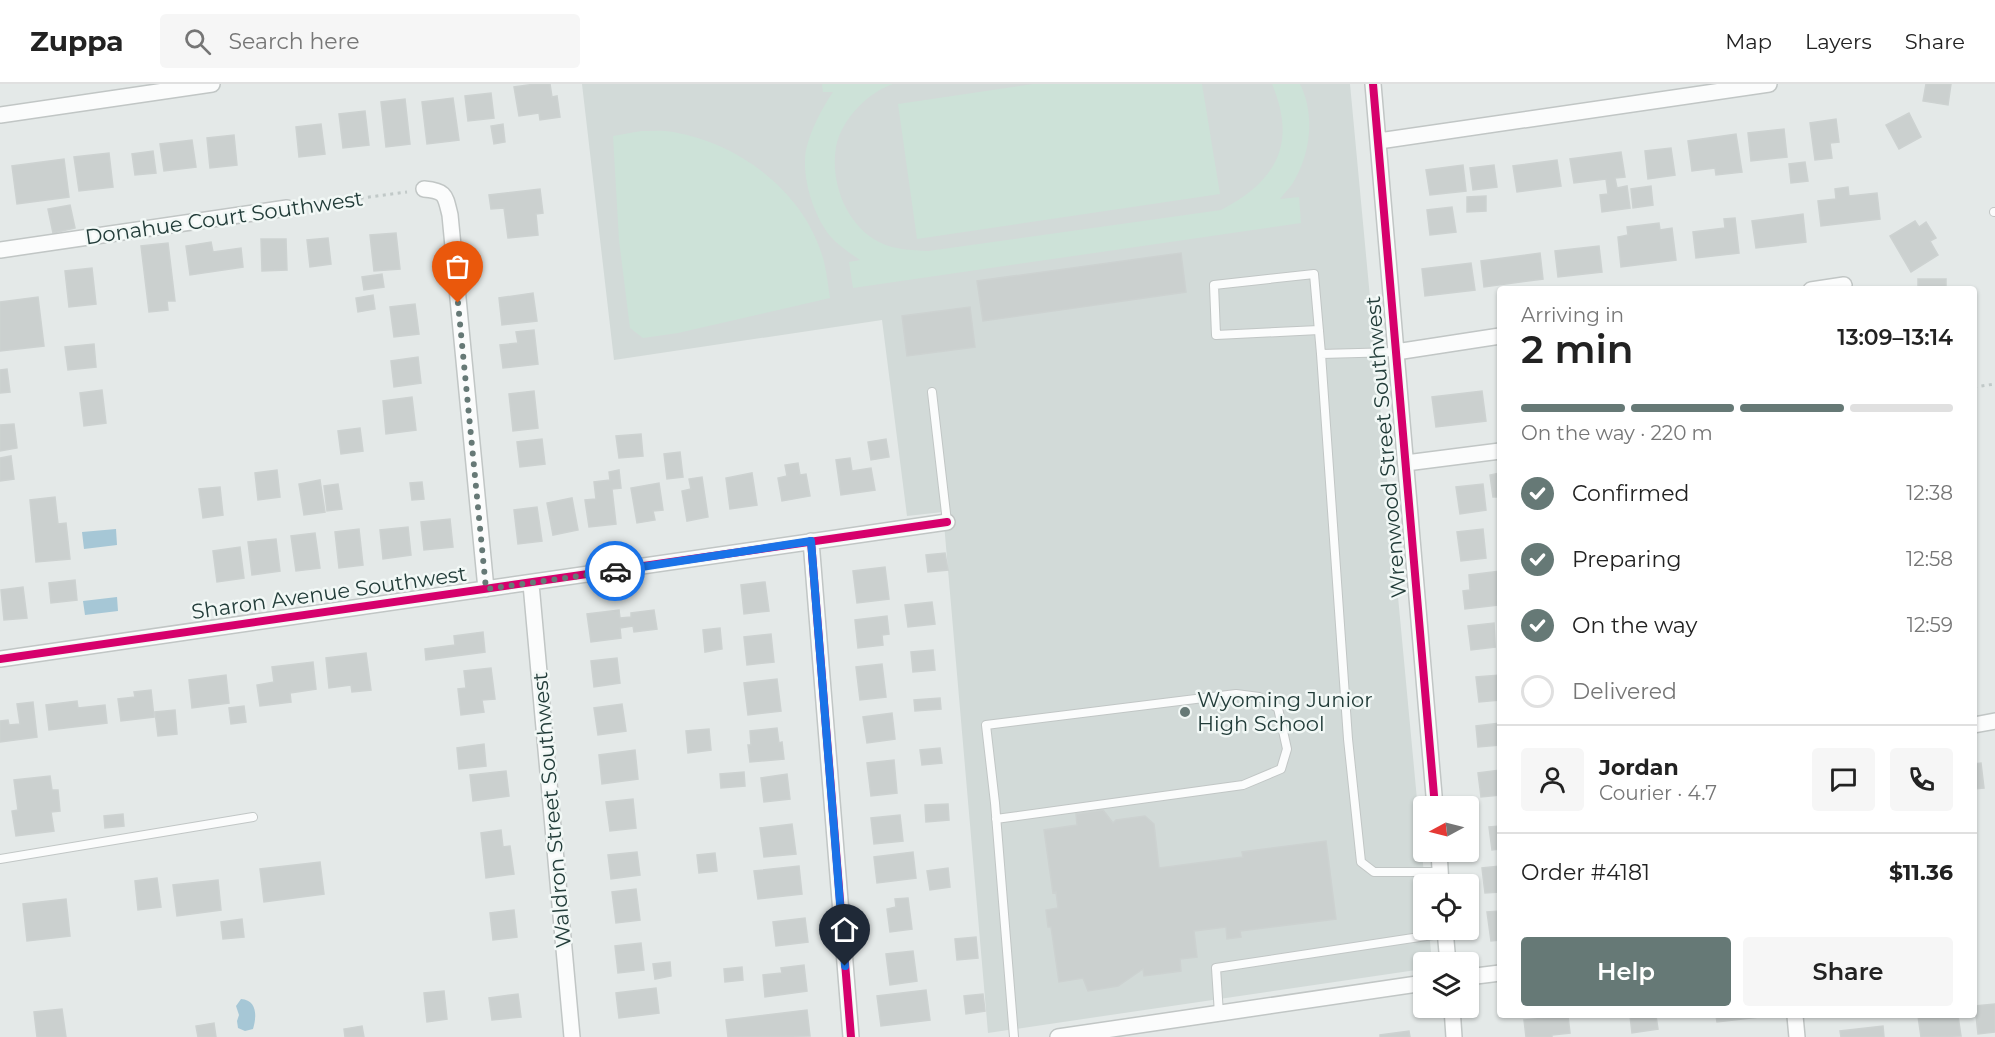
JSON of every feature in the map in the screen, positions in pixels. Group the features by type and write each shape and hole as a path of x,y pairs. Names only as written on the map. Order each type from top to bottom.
{"street":[{"path":"0,115 212,84"},
{"name":"Wrenwood Street Southwest","path":"1373,84 1434,796"},
{"path":"1379,141 1769,84"},
{"path":"424,189 440,192 446,196 451,226 486,589"},
{"name":"Donahue Court Southwest","path":"0,250 287,208"},
{"path":"1837,286 1844,285"},
{"path":"1396,352 1497,336"},
{"path":"1406,463 1497,452"},
{"name":"Sharon Avenue Southwest","path":"0,659 947,522"},
{"path":"811,541 851,1037"},
{"name":"Waldron Street Southwest","path":"531,584 573,1037"},
{"path":"1977,724 1995,722"},
{"path":"1479,975 1497,972"},
{"path":"1058,1037 1130,1032 1219,1014 1413,985"},
{"path":"1453,1018 1455,1037"},
{"path":"1795,1018 1797,1037"}],"lane":[{"path":"1319,330 1216,335 1214,285 1314,274 1319,330 1321,354 1348,740 1361,862 1374,872 1413,876"},
{"path":"1321,354 1396,352"},
{"path":"932,392 947,522"},
{"path":"996,819 1242,785 1281,769 1287,749 1278,708 1259,697 1236,694 986,725 1014,1037"},
{"path":"0,859 253,817"},
{"path":"1219,1014 1216,968 1413,937"}],"path":[{"path":"1977,387 1995,384"}],"shaded area":[{"name":"Wyoming Junior High School","path":"582,84 1350,84 1417,796 1413,796 1413,862 1423,862 1424,874 1413,874 1413,940 1430,940 1431,952 1413,952 1413,970 988,1033 943,512 907,516 882,320 614,360"}],"green space":[{"path":"822,84 893,84 874,93 850,117 839,137 835,160 838,188 849,214 867,234 891,247 928,251 1221,210 1256,186 1268,173 1277,158 1282,142 1282,124 1272,84 1300,84 1308,108 1309,133 1304,158 1293,183 1280,199 1299,197 1301,223 853,288 849,262 860,260 831,237 825,229 814,208 805,172 806,150 811,135 833,92 823,92"},
{"path":"1033,84 1202,84 1220,194 917,239 898,104"},
{"path":"641,131 669,131 698,138 722,147 746,160 767,176 803,215 815,237 824,262 830,298 678,333 643,338 630,328 619,240 613,136"}],"water":[{"path":"116,529 117,545 84,549 82,532"},
{"path":"117,597 118,611 85,615 83,601"},
{"path":"241,999 250,1002 253,1006 255,1019 253,1029 245,1031 238,1028 239,1015 236,1006"}],"building":[{"path":"550,84 552,97 557,96 560,117 540,120 539,113 519,116 514,87"},
{"path":"1926,84 1951,84 1948,105 1923,101"},
{"path":"491,93 494,118 468,121 465,96"},
{"path":"453,98 459,140 427,144 422,102"},
{"path":"405,99 410,144 386,147 381,102"},
{"path":"365,111 369,145 343,148 339,114"},
{"path":"1909,113 1921,137 1899,149 1886,125"},
{"path":"1836,119 1839,142 1830,143 1832,158 1815,160 1810,123"},
{"path":"321,124 325,154 299,157 296,127"},
{"path":"503,124 505,142 494,144 491,126"},
{"path":"1784,129 1787,157 1751,161 1748,133"},
{"path":"1736,134 1742,172 1716,175 1715,168 1692,171 1688,141"},
{"path":"234,135 237,165 210,168 207,138"},
{"path":"192,140 196,167 164,171 160,144"},
{"path":"1671,148 1675,175 1648,179 1645,151"},
{"path":"153,151 156,173 135,175 132,154"},
{"path":"1621,152 1625,177 1615,178 1617,188 1627,186 1630,208 1602,212 1600,195 1608,194 1606,179 1574,183 1570,159"},
{"path":"109,153 113,187 79,191 74,157"},
{"path":"64,159 69,197 17,204 12,166"},
{"path":"1557,160 1561,186 1517,192 1513,166"},
{"path":"1805,162 1808,181 1791,183 1789,164"},
{"path":"1463,165 1466,191 1430,195 1426,170"},
{"path":"1494,165 1497,187 1473,190 1470,168"},
{"path":"1651,186 1653,205 1633,208 1631,189"},
{"path":"1848,187 1849,196 1877,193 1880,219 1821,226 1818,201 1836,199 1835,189"},
{"path":"540,189 543,213 536,214 538,235 508,238 504,208 491,209 489,195"},
{"path":"1486,196 1486,211 1467,212 1467,197"},
{"path":"70,205 75,228 53,233 48,209"},
{"path":"1452,207 1456,232 1430,235 1427,210"},
{"path":"1803,214 1806,242 1756,248 1752,221"},
{"path":"1735,218 1739,253 1696,258 1693,232 1725,228 1724,219"},
{"path":"1915,221 1919,227 1926,222 1936,238 1930,241 1938,255 1911,272 1890,236"},
{"path":"1659,223 1660,230 1672,228 1676,260 1621,267 1618,237 1628,235 1627,227"},
{"path":"396,233 400,269 374,271 370,235"},
{"path":"328,238 331,264 310,267 307,240"},
{"path":"261,239 286,239 287,270 262,271"},
{"path":"211,242 213,252 241,248 243,267 190,275 186,246"},
{"path":"168,243 175,301 167,301 168,310 149,312 141,246"},
{"path":"1599,246 1602,272 1558,277 1555,251"},
{"path":"1181,253 1186,292 983,321 977,281"},
{"path":"1540,253 1543,279 1484,287 1481,261"},
{"path":"1471,263 1475,290 1425,296 1422,269"},
{"path":"92,268 96,304 69,307 65,271"},
{"path":"382,274 384,287 364,290 362,277"},
{"path":"1918,279 1946,279 1946,286 1918,286"},
{"path":"533,293 537,321 502,325 499,298"},
{"path":"373,295 375,309 358,312 356,298"},
{"path":"38,297 44,346 0,351 0,302"},
{"path":"415,304 419,334 394,337 390,307"},
{"path":"970,307 975,347 907,356 902,316"},
{"path":"534,330 538,364 503,368 500,345 518,343 516,332"},
{"path":"94,344 96,367 68,370 65,347"},
{"path":"418,357 421,383 394,387 391,361"},
{"path":"7,369 10,392 0,393 0,370"},
{"path":"102,390 106,423 84,426 80,393"},
{"path":"534,391 538,428 513,431 509,394"},
{"path":"1482,391 1486,421 1436,427 1432,397"},
{"path":"412,397 416,430 386,434 383,401"},
{"path":"14,424 17,448 0,451 0,425"},
{"path":"360,428 363,451 341,454 338,431"},
{"path":"641,434 643,456 619,458 616,436"},
{"path":"542,439 545,464 520,467 517,442"},
{"path":"886,439 889,457 871,460 868,442"},
{"path":"680,452 683,477 667,479 664,454"},
{"path":"11,456 14,479 0,481 0,458"},
{"path":"850,458 852,471 871,468 875,490 841,495 836,460"},
{"path":"798,463 800,475 806,474 810,496 782,501 778,478 787,476 785,465"},
{"path":"277,470 280,497 258,500 255,473"},
{"path":"619,470 621,488 612,489 616,524 589,527 585,500 596,499 594,482 610,480 609,472"},
{"path":"752,473 757,505 730,509 726,478"},
{"path":"1497,474 1497,497 1493,497 1490,475"},
{"path":"702,477 708,517 687,521 682,491 691,489 689,479"},
{"path":"320,480 325,512 304,515 299,484"},
{"path":"422,482 424,499 412,500 410,483"},
{"path":"659,483 663,510 653,511 655,520 637,523 631,488"},
{"path":"338,484 342,509 327,511 324,486"},
{"path":"1483,484 1486,510 1460,514 1456,487"},
{"path":"220,487 223,515 203,518 199,489"},
{"path":"55,497 58,524 66,523 70,559 36,562 30,500"},
{"path":"572,498 578,530 553,535 547,503"},
{"path":"537,507 542,541 518,544 514,510"},
{"path":"450,519 453,547 424,550 421,522"},
{"path":"408,527 411,555 383,559 380,530"},
{"path":"359,529 363,565 339,568 335,532"},
{"path":"1483,529 1486,558 1461,561 1457,532"},
{"path":"315,533 320,568 296,571 291,536"},
{"path":"276,539 280,571 252,575 248,542"},
{"path":"240,547 244,578 217,582 213,551"},
{"path":"945,553 948,570 928,572 926,555"},
{"path":"885,567 889,599 857,603 853,571"},
{"path":"1497,571 1497,605 1465,609 1463,591 1470,590 1469,575"},
{"path":"75,580 77,600 51,603 49,583"},
{"path":"765,582 769,611 744,614 741,585"},
{"path":"23,587 27,618 4,620 1,590"},
{"path":"932,602 935,624 908,627 905,605"},
{"path":"619,610 620,618 631,617 631,613 654,610 657,629 634,632 633,626 620,628 621,638 591,642 587,614"},
{"path":"887,616 889,634 882,635 883,645 858,648 855,620"},
{"path":"1494,623 1495,647 1471,650 1468,626"},
{"path":"720,628 722,649 705,652 703,630"},
{"path":"483,632 485,652 426,660 425,649 455,645 454,636"},
{"path":"771,634 774,662 747,665 744,637"},
{"path":"933,650 935,670 913,672 911,652"},
{"path":"366,653 371,690 352,692 351,685 329,688 326,658"},
{"path":"617,658 620,683 594,687 591,661"},
{"path":"313,662 316,689 290,693 291,702 260,706 257,685 274,682 272,667"},
{"path":"882,664 886,697 860,700 856,667"},
{"path":"491,668 495,699 482,700 484,712 461,715 458,689 466,688 464,671"},
{"path":"226,675 229,703 192,708 189,680"},
{"path":"1497,675 1497,700 1479,702 1476,677"},
{"path":"777,679 781,711 748,715 744,683"},
{"path":"151,690 154,717 121,721 118,699 135,697 134,692"},
{"path":"940,698 941,709 915,711 914,700"},
{"path":"77,701 78,708 105,705 107,723 49,730 46,705"},
{"path":"33,702 37,737 0,742 0,721 8,720 9,725 20,724 17,704"},
{"path":"622,704 626,731 598,735 594,708"},
{"path":"244,706 246,722 231,724 229,708"},
{"path":"175,710 177,734 158,736 155,712"},
{"path":"892,713 895,739 867,743 863,717"},
{"path":"1497,723 1497,745 1478,747 1476,726"},
{"path":"777,728 784,759 750,762 748,745 751,745 750,731"},
{"path":"709,729 711,750 688,753 686,731"},
{"path":"484,744 486,766 459,769 457,748"},
{"path":"940,748 942,763 922,765 920,750"},
{"path":"635,750 638,779 602,784 599,755"},
{"path":"894,760 897,793 871,796 867,763"},
{"path":"1981,763 1984,788 1977,789 1977,764"},
{"path":"1497,770 1497,795 1481,797 1478,773"},
{"path":"506,771 509,796 473,801 470,775"},
{"path":"744,772 745,786 721,788 720,774"},
{"path":"787,774 790,799 764,802 761,778"},
{"path":"50,776 52,790 58,790 60,811 51,812 54,831 16,836 12,811 18,810 14,780"},
{"path":"633,799 636,828 610,831 606,802"},
{"path":"948,804 949,820 926,822 925,805"},
{"path":"1103,810 1113,823 1116,820 1145,816 1154,824 1159,868 1243,857 1242,852 1326,841 1336,919 1240,931 1241,937 1227,939 1226,927 1194,931 1197,957 1180,959 1181,971 1144,976 1143,969 1118,986 1088,991 1083,978 1059,982 1051,927 1048,927 1046,910 1058,908 1056,892 1053,893 1044,830 1077,825 1076,814"},
{"path":"123,814 124,826 105,828 104,816"},
{"path":"900,815 903,841 874,844 871,818"},
{"path":"792,824 796,854 764,857 760,828"},
{"path":"1497,826 1497,849 1492,850 1489,827"},
{"path":"501,830 503,847 510,846 514,874 486,878 481,833"},
{"path":"637,852 640,875 611,879 608,855"},
{"path":"913,852 916,878 877,883 874,857"},
{"path":"715,853 717,871 699,873 697,855"},
{"path":"320,862 324,894 264,902 260,869"},
{"path":"799,866 802,894 758,899 754,871"},
{"path":"1497,866 1497,892 1485,893 1482,868"},
{"path":"948,868 950,887 930,890 927,871"},
{"path":"157,878 161,907 138,910 135,881"},
{"path":"218,880 221,910 177,916 173,885"},
{"path":"636,889 640,920 616,923 612,892"},
{"path":"908,898 912,929 890,932 887,909 896,907 895,899"},
{"path":"66,899 70,936 27,941 23,904"},
{"path":"514,910 517,937 493,940 490,913"},
{"path":"1497,911 1497,940 1491,941 1487,912"},
{"path":"805,918 808,942 776,946 773,922"},
{"path":"242,919 244,937 223,939 221,922"},
{"path":"976,937 978,958 957,960 955,939"},
{"path":"641,943 644,970 618,973 615,946"},
{"path":"913,951 917,981 890,985 886,954"},
{"path":"670,962 671,976 655,979 653,964"},
{"path":"804,965 807,991 765,997 763,975 782,973 781,968"},
{"path":"742,967 743,980 725,982 724,969"},
{"path":"656,988 659,1013 619,1018 616,993"},
{"path":"926,990 930,1020 881,1026 877,996"},
{"path":"444,991 447,1019 427,1022 424,993"},
{"path":"518,994 521,1017 492,1020 489,998"},
{"path":"983,994 985,1011 966,1014 964,996"},
{"path":"1995,1004 1995,1032 1978,1034 1977,1006"},
{"path":"62,1009 66,1037 37,1037 34,1012"},
{"path":"807,1010 810,1036 728,1037 726,1020"},
{"path":"1568,1018 1570,1033 1552,1035 1552,1037 1526,1037 1524,1020"},
{"path":"1630,1018 1656,1018 1658,1029 1632,1033"},
{"path":"1716,1018 1751,1018 1717,1022"},
{"path":"1918,1018 1958,1018 1961,1036 1921,1037"},
{"path":"214,1023 216,1037 198,1037 196,1026"},
{"path":"362,1026 364,1037 345,1037 344,1029"},
{"path":"1883,1026 1884,1037 1841,1037 1840,1031"},
{"path":"1409,1031 1410,1037 1380,1037 1380,1035"}],"cycle path":[{"path":"1373,84 1434,796"},
{"path":"0,659 947,522"},
{"path":"811,541 851,1037"}],"way so far":[{"path":"458,303 486,589 615,571"}],"place":[{"name":"Wyoming Junior High School","path":"1185,712"}],"route":[{"path":"615,571 811,541 845,966"}]}
